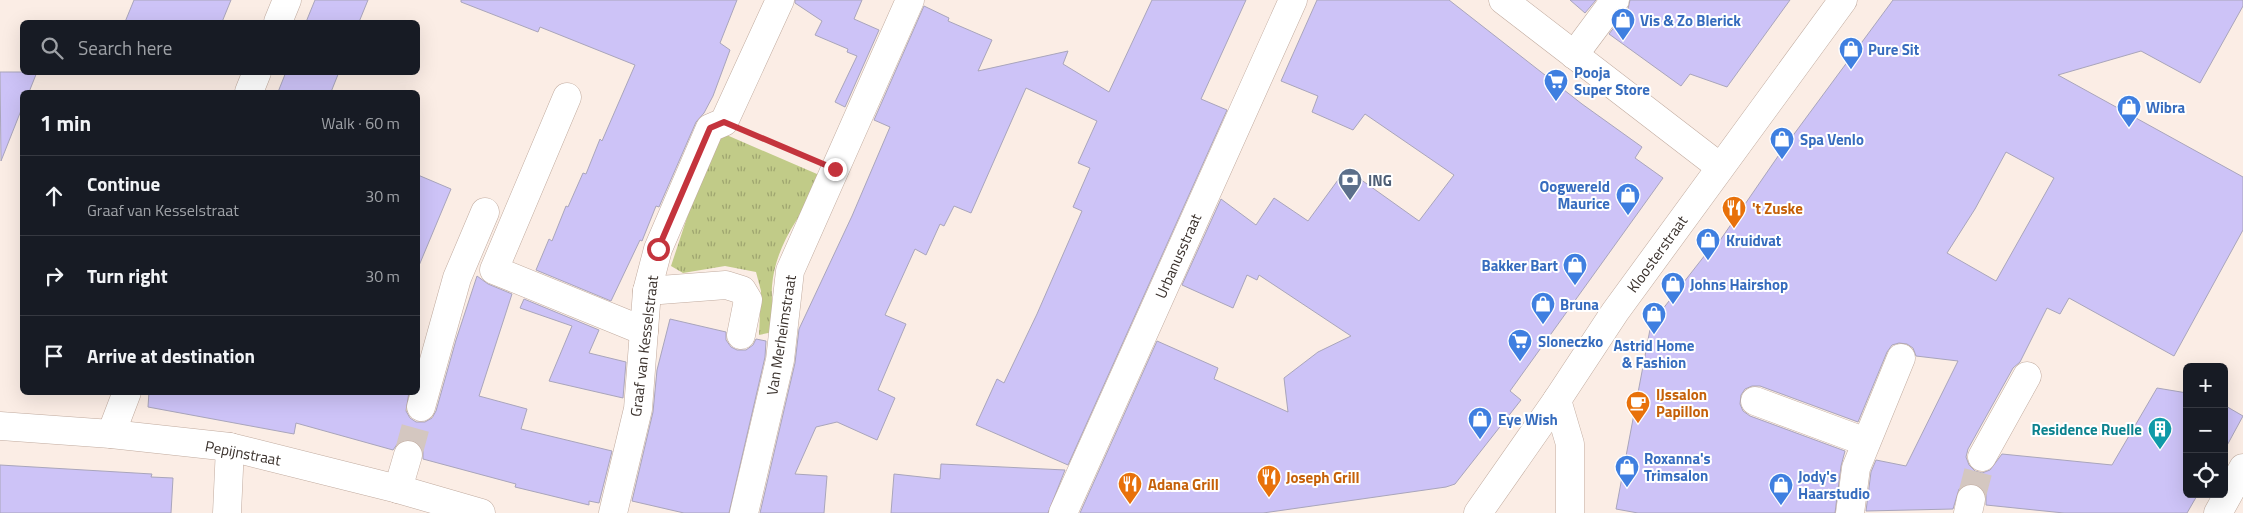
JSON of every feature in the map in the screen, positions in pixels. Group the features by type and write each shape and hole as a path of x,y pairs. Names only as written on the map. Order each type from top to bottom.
{"street":[{"path":"279,20 287,0"},
{"name":"Graaf van Kesselstraat","path":"613,513 638,409 647,291 658,249 710,128 724,122 780,0"},
{"name":"Van Merheimstraat","path":"744,513 780,360 790,271 910,0"},
{"name":"Urbanusstraat","path":"1063,513 1293,0"},
{"path":"1503,0 1720,167"},
{"path":"1574,55 1615,0"},
{"name":"Kloosterstraat","path":"1476,513 1557,400 1615,312 1843,0"},
{"path":"250,90 256,75"},
{"path":"567,96 494,270 644,331"},
{"path":"421,407 457,278 485,212"},
{"path":"647,291 726,285 742,290 748,300 741,336"},
{"path":"1850,513 1856,468 1901,358"},
{"path":"1982,457 2027,376"},
{"path":"111,434 126,395"},
{"path":"1557,400 1570,444 1570,513"},
{"path":"1755,401 1866,442"},
{"name":"Pepijnstraat","path":"0,426 111,434 230,447 398,489 481,513"},
{"path":"227,513 230,447"},
{"path":"398,489 408,455"},
{"path":"2218,513 2243,468"}],"path":[{"path":"724,122 835,169"}],"green space":[{"path":"722,133 817,174 818,190 795,223 777,259 772,286 773,332 759,335 761,291 756,272 725,266 683,273 671,266 713,139"}],"building":[{"path":"134,0 231,0 223,20 126,20"},
{"path":"315,0 368,0 360,20 307,20"},
{"path":"461,0 737,0 720,43 730,50 713,96 704,113 696,122 659,207 656,206 642,241 640,240 611,301 536,270 549,239 552,241 566,206 568,207 583,173 586,174 600,139 602,141 635,65 540,27 538,32 461,2"},
{"path":"795,0 862,0 854,19 879,30 845,107 835,102 857,56 847,52 848,49 815,35 822,21 795,3"},
{"path":"1152,0 1246,0 1201,99 1227,110 1068,465 976,425 997,379 1004,383 1037,314 1082,211 1073,207 1090,168 1078,163 1097,121 1026,88 971,213 954,206 944,226 940,224 926,255 915,249 885,315 906,324 878,390 895,398 877,440 837,422 816,427 795,474 827,476 824,513 760,513 795,363 799,329 852,216 890,127 874,120 924,6 949,18 948,21 992,40 978,71 1068,51 1063,64 1109,92"},
{"path":"1317,0 1449,0 1582,104 1642,147 1635,158 1663,178 1510,391 1521,400 1455,484 1446,487 1263,513 1080,513 1157,341 1218,368 1214,379 1288,412 1284,378 1318,352 1351,336 1259,275 1257,280 1247,275 1233,308 1182,285 1221,199 1256,225 1274,198 1308,221 1346,169 1419,221 1454,175 1365,114 1353,130 1312,112 1318,96 1281,81"},
{"path":"1570,0 1596,0 1585,13"},
{"path":"1630,0 1790,0 1727,87 1690,74 1681,86 1609,34 1628,9"},
{"path":"1893,0 2243,0 2243,6 2200,83 2141,51 2058,75 2243,177 2243,230 2174,356 2069,298 2060,314 2047,308 2020,362 2013,368 1968,449 1966,457 1969,465 1975,471 1982,473 1990,470 2002,454 2112,465 2157,388 2183,392 2183,498 2196,498 2187,513 2064,513 1986,505 1986,494 1981,487 1974,484 1966,484 1959,489 1953,509 1866,511 1871,472 1876,460 1906,466 1958,361 1916,356 1913,348 1907,344 1899,343 1892,345 1887,352 1858,422 1760,386 1752,386 1745,389 1741,395 1740,404 1743,411 1750,416 1845,451 1841,466 1835,513 1638,513 1616,509 1651,324 1709,250 1712,252 1783,149","holes":["2006,152 2054,178 1996,281 1947,253 1975,209"]},
{"path":"0,72 20,72 20,75 36,75 30,90 20,90 20,113 1,161"},
{"path":"285,75 338,75 332,90 279,90"},
{"path":"420,176 451,189 420,263"},
{"path":"477,276 488,284 512,294 479,396 527,409 521,429 612,451 599,503 589,501 589,505 515,487 516,484 423,459 423,451 420,445 412,440 404,440 398,443 393,450 296,423 294,434 148,407 149,395 409,395 406,411 410,418 416,422 425,422 432,418 436,411"},
{"path":"524,299 599,330 589,353 626,362 623,398 549,381 572,326 520,308"},
{"path":"670,319 726,332 726,340 731,347 737,350 746,350 753,345 756,339 766,341 765,357 729,513 684,513 632,501 653,412 657,370"},
{"path":"2228,407 2243,416 2228,444"},
{"path":"941,464 1065,470 1048,513 891,513 894,474 940,479"},
{"path":"0,465 152,474 151,477 173,478 171,513 0,513"}],"tunnel":[{"path":"408,455 421,407"},
{"path":"1971,499 1982,457"}],"place":[{"name":"Vis & Zo Blerick","path":"1623,41"},
{"name":"Pure Sit","path":"1851,70"},
{"name":"Pooja Super Store","path":"1556,102"},
{"name":"Wibra","path":"2129,128"},
{"name":"Spa Venlo","path":"1782,160"},
{"name":"ING","path":"1350,201"},
{"name":"Oogwereld Maurice","path":"1628,216"},
{"name":"'t Zuske","path":"1734,229"},
{"name":"Kruidvat","path":"1708,261"},
{"name":"Bakker Bart","path":"1575,286"},
{"name":"Johns Hairshop","path":"1673,305"},
{"name":"Bruna","path":"1543,325"},
{"name":"Astrid Home & Fashion","path":"1654,335"},
{"name":"Sloneczko","path":"1520,362"},
{"name":"IJssalon Papillon","path":"1638,424"},
{"name":"Eye Wish","path":"1480,440"},
{"name":"Residence Ruelle","path":"2160,450"},
{"name":"Roxanna's Trimsalon","path":"1627,488"},
{"name":"Joseph Grill","path":"1269,498"},
{"name":"Adana Grill","path":"1130,505"},
{"name":"Jody's Haarstudio","path":"1781,506"}],"route":[{"path":"658,249 710,128 724,122 835,169"}]}
